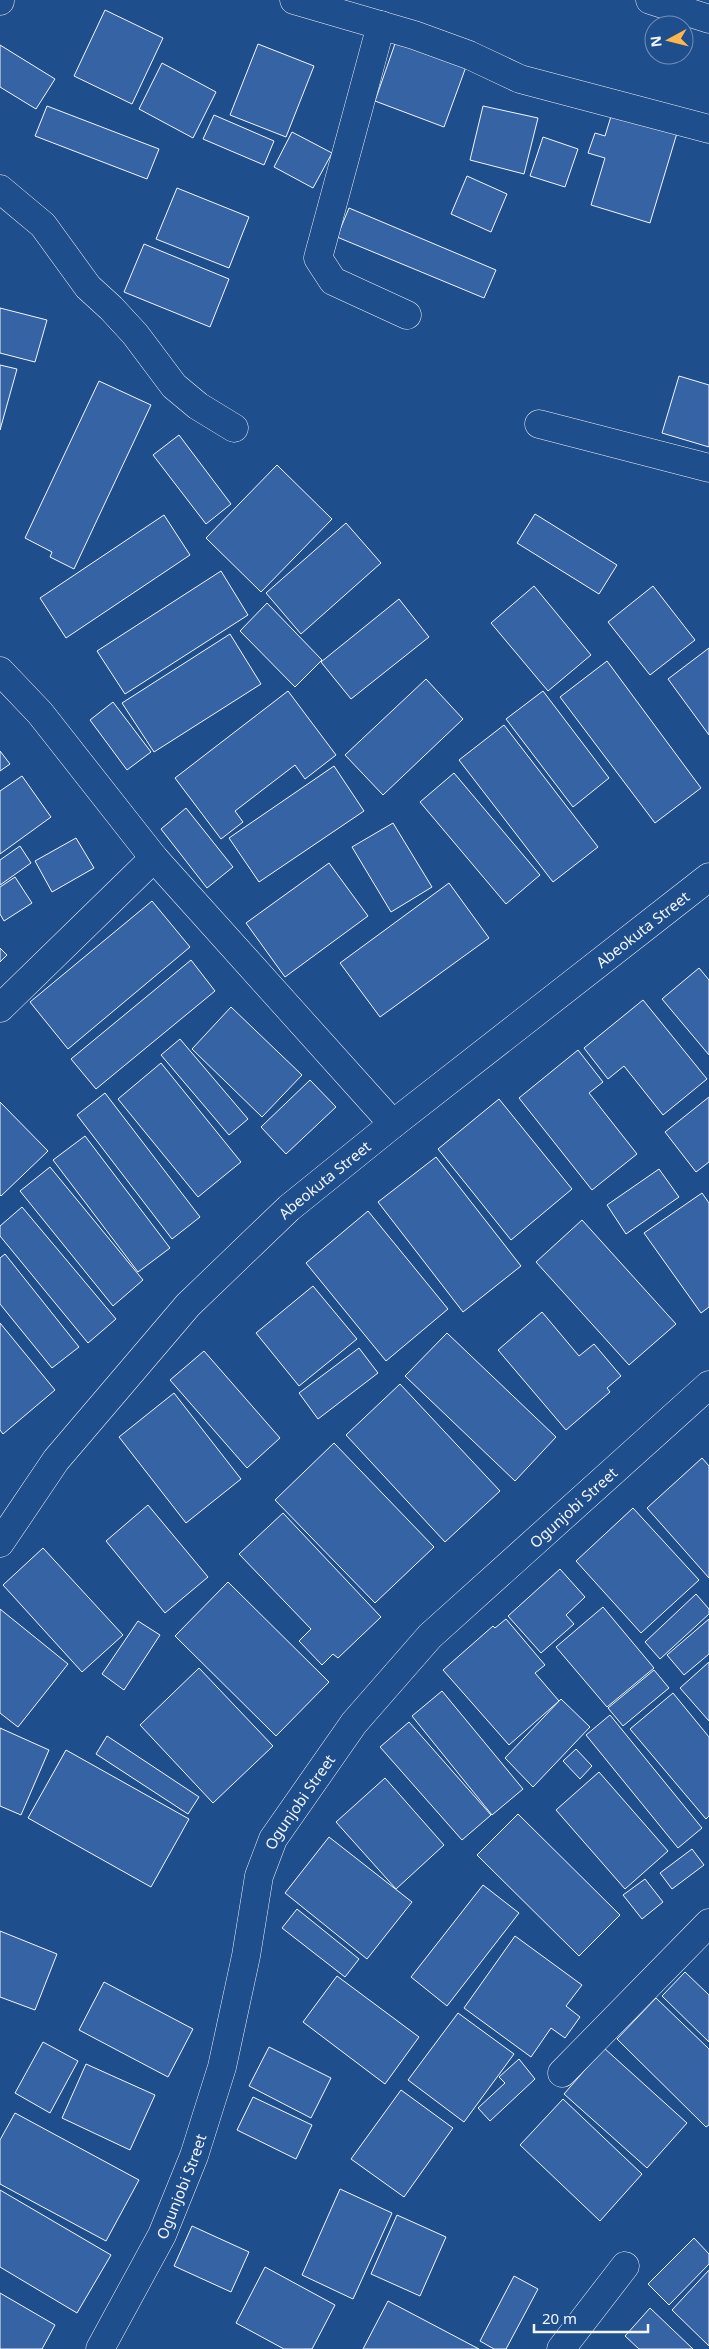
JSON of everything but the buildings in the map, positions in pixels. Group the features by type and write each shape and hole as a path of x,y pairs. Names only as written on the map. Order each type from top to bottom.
{"main road":[{"path":"294,0 414,35 469,55 520,79 709,129"},
{"path":"650,0 709,19"},
{"path":"381,25 318,258 333,281 407,315"},
{"path":"0,189 43,225 88,287 135,334 174,386 198,406 234,428"},
{"path":"539,424 709,468"},
{"path":"0,671 40,713 154,858 393,1124"},
{"path":"0,1008 154,858"},
{"name":"Abeokuta Street","path":"0,1543 56,1460 188,1305 289,1208 393,1124 709,877"},
{"name":"Ogunjobi Street","path":"100,2349 162,2235 194,2156 222,2067 246,1956 259,1876 273,1839 354,1723 430,1636 709,1386"},
{"path":"562,2073 709,1923"},
{"path":"561,2349 626,2266"}]}
